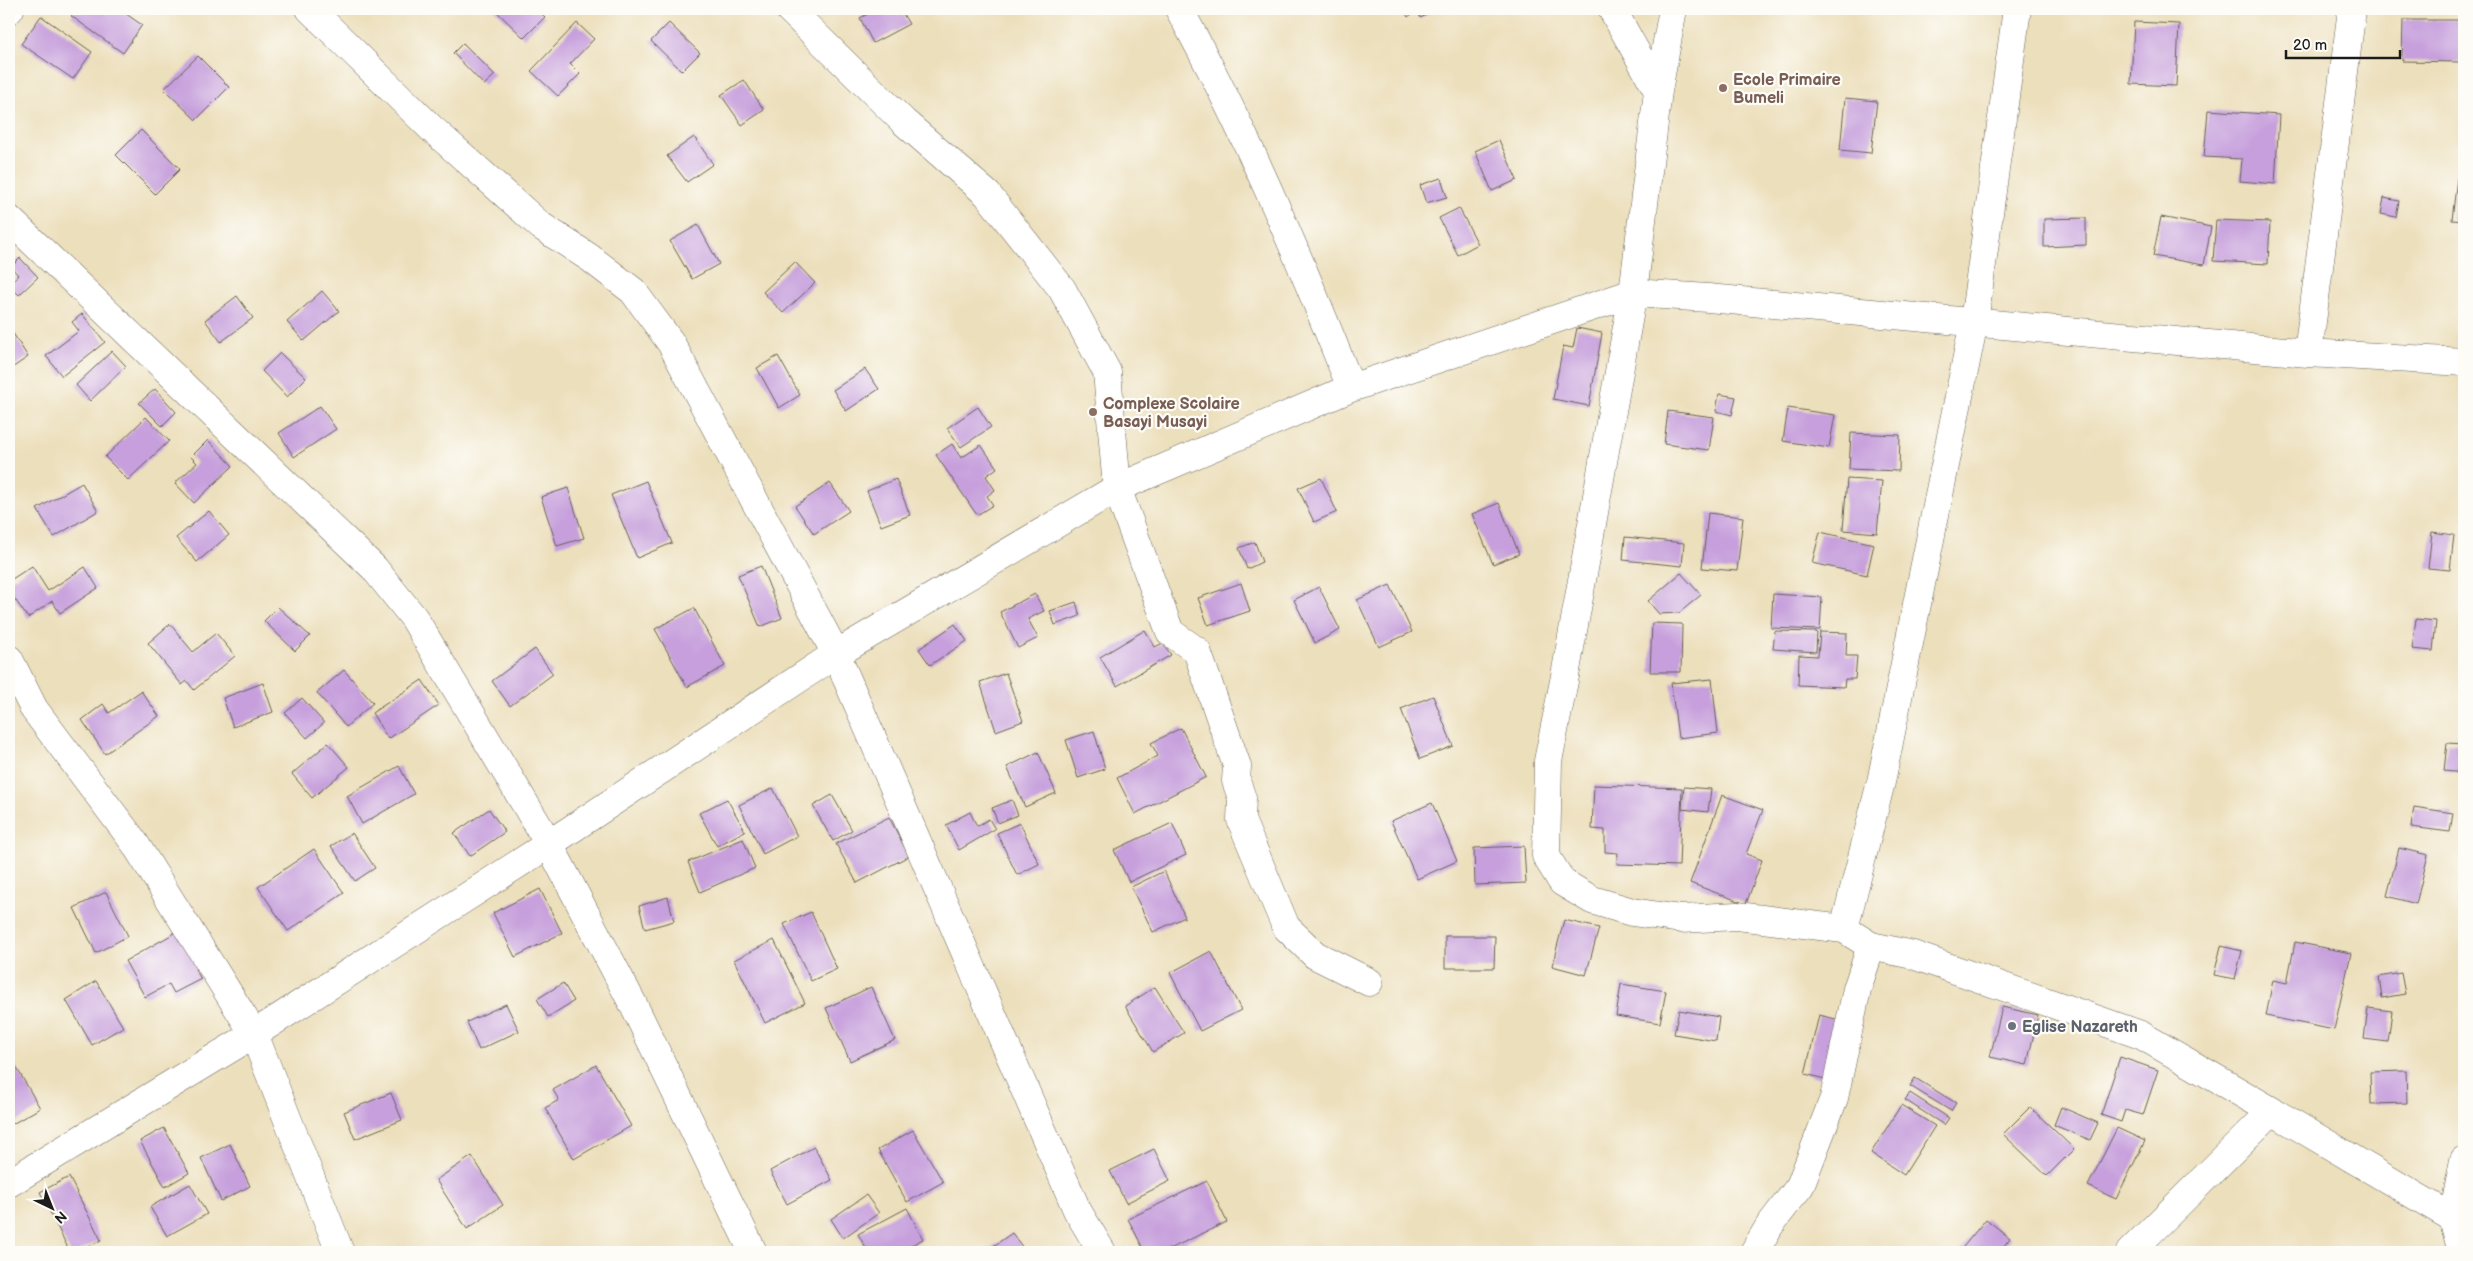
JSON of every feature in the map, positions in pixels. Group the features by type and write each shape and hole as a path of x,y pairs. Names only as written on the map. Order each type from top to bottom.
{"street":[{"path":"310,9 430,128 541,226 590,258 633,291 671,343 836,654 1077,1210 1102,1252"},
{"path":"789,9 904,122 987,194 1062,289 1107,372 1117,488 1170,632 1197,651 1237,766 1236,781 1242,798 1241,820 1286,927 1315,954 1369,982"},
{"path":"1180,9 1212,67 1303,267 1350,388"},
{"path":"1612,9 1658,91"},
{"path":"1673,9 1658,91 1633,293 1565,676 1548,761 1546,856 1562,882 1592,900 1632,912 1681,919 1737,916 1844,929 1871,946 1913,955 2142,1035 2459,1218"},
{"path":"1844,929 1881,782 1974,322 2017,9"},
{"path":"2308,353 2352,9"},
{"path":"9,220 374,568 414,618 549,844 634,1006 753,1252"},
{"path":"9,1183 254,1034 549,844 836,654 1117,488 1350,388 1633,293 1708,298 2308,353 2464,362"},
{"path":"9,659 34,709 134,842 254,1034 340,1252"},
{"path":"1754,1252 1770,1226 1800,1186 1834,1098 1857,990 1871,946"},
{"path":"2130,1252 2272,1111"},
{"path":"2462,1252 2459,1218 2464,1160"}],"building":[{"path":"77,9 119,9 142,25 123,53 71,16"},
{"path":"494,9 536,9 545,17 524,38"},
{"path":"877,9 900,9 909,24 873,43 860,18"},
{"path":"1403,9 1435,9 1421,18 1416,11 1408,17"},
{"path":"41,16 92,52 73,79 21,44"},
{"path":"2403,20 2461,20 2461,62 2402,61"},
{"path":"2134,22 2179,24 2176,86 2131,84"},
{"path":"577,23 594,39 570,64 580,74 558,96 531,71"},
{"path":"669,23 700,53 682,71 651,41"},
{"path":"463,43 495,75 484,85 453,53"},
{"path":"198,56 229,87 196,120 164,89"},
{"path":"744,80 764,110 742,125 721,95"},
{"path":"1845,98 1877,101 1871,153 1840,150"},
{"path":"2208,110 2279,115 2275,184 2240,181 2242,159 2204,157"},
{"path":"141,130 180,169 155,194 116,155"},
{"path":"694,137 713,164 687,182 667,156"},
{"path":"1499,140 1517,180 1492,191 1475,151"},
{"path":"1441,178 1447,197 1426,203 1420,185"},
{"path":"2457,178 2464,179 2464,221 2452,220"},
{"path":"2384,198 2399,201 2396,217 2381,214"},
{"path":"1459,208 1478,244 1458,255 1439,218"},
{"path":"2161,217 2211,227 2204,265 2153,256"},
{"path":"2086,218 2086,245 2044,247 2044,219"},
{"path":"2216,220 2270,222 2268,264 2213,261"},
{"path":"698,225 719,264 692,279 670,241"},
{"path":"20,258 38,277 19,295 9,285 18,275 11,267"},
{"path":"795,262 815,283 783,313 763,292"},
{"path":"322,291 339,311 304,341 287,322"},
{"path":"237,296 253,318 221,342 205,320"},
{"path":"82,314 105,342 62,376 46,356 79,331 72,322"},
{"path":"9,327 28,357 9,370"},
{"path":"1577,328 1602,333 1589,406 1553,399 1563,346 1573,348"},
{"path":"112,351 126,366 90,401 76,385"},
{"path":"280,353 306,378 287,397 262,371"},
{"path":"778,356 800,395 779,408 757,368"},
{"path":"865,369 879,389 846,411 833,390"},
{"path":"155,389 176,412 162,426 139,403"},
{"path":"1719,394 1736,397 1732,415 1716,411"},
{"path":"320,406 336,429 294,457 279,433"},
{"path":"978,407 991,427 961,447 947,428"},
{"path":"1788,408 1835,415 1829,448 1783,441"},
{"path":"1668,411 1714,417 1709,450 1664,444"},
{"path":"146,417 169,441 128,480 105,457"},
{"path":"1851,433 1900,435 1899,471 1849,469"},
{"path":"208,440 233,466 194,503 175,483 197,463 191,457"},
{"path":"952,444 961,458 981,445 997,468 986,476 995,490 987,496 993,505 977,515 936,455"},
{"path":"1321,478 1337,512 1314,522 1298,488"},
{"path":"896,479 910,515 881,526 867,491"},
{"path":"1847,479 1882,481 1877,533 1843,530"},
{"path":"646,481 672,543 637,558 611,495"},
{"path":"82,483 98,511 54,537 37,509"},
{"path":"830,483 849,511 814,534 795,506"},
{"path":"568,488 584,538 557,546 541,497"},
{"path":"1499,503 1519,554 1493,564 1472,514"},
{"path":"209,511 229,535 197,562 176,538"},
{"path":"1708,513 1743,517 1737,571 1702,568"},
{"path":"1820,532 1874,544 1867,575 1812,563"},
{"path":"2432,532 2454,535 2450,570 2428,568"},
{"path":"1625,537 1684,543 1682,566 1623,560"},
{"path":"1255,542 1262,562 1247,569 1239,548"},
{"path":"32,566 48,591 85,567 98,588 60,613 52,601 28,618 9,591 9,581"},
{"path":"761,566 782,618 760,627 738,575"},
{"path":"1681,573 1701,595 1679,613 1659,614 1648,601"},
{"path":"1241,583 1250,611 1208,625 1198,598"},
{"path":"1390,585 1412,632 1379,647 1357,600"},
{"path":"1319,587 1340,630 1315,643 1294,600"},
{"path":"1035,594 1044,611 1028,619 1038,638 1018,648 1000,612"},
{"path":"1773,594 1822,597 1820,630 1771,628"},
{"path":"1076,602 1080,616 1055,625 1050,611"},
{"path":"278,607 310,636 295,651 264,621"},
{"path":"694,608 725,666 687,687 655,629"},
{"path":"2416,619 2436,621 2433,651 2412,649"},
{"path":"1652,623 1682,624 1681,672 1650,672"},
{"path":"170,624 193,652 216,633 235,656 194,690 187,681 182,685 148,643"},
{"path":"955,624 967,641 930,665 919,649"},
{"path":"1145,630 1155,647 1163,643 1171,655 1117,686 1100,657"},
{"path":"1775,631 1817,632 1816,652 1773,649"},
{"path":"1820,632 1847,633 1846,656 1857,656 1855,679 1845,679 1844,687 1798,685 1799,655 1818,656"},
{"path":"535,649 553,674 510,706 492,681"},
{"path":"344,670 373,703 346,727 317,693"},
{"path":"1006,673 1023,721 996,731 980,682"},
{"path":"1712,679 1718,733 1678,738 1671,683"},
{"path":"422,680 439,705 388,739 372,713"},
{"path":"263,683 273,712 233,727 223,698"},
{"path":"141,691 159,716 105,754 82,720 103,704 109,713"},
{"path":"1433,696 1453,746 1420,759 1401,709"},
{"path":"302,698 324,723 307,738 285,713"},
{"path":"1181,728 1206,777 1135,814 1117,778 1158,756 1151,743"},
{"path":"1094,731 1105,769 1078,778 1066,740"},
{"path":"328,743 349,767 312,798 292,774"},
{"path":"2447,743 2464,744 2464,773 2444,771"},
{"path":"1038,752 1056,793 1025,807 1007,767"},
{"path":"399,766 414,794 362,824 347,796"},
{"path":"1594,785 1682,788 1679,866 1617,864 1618,853 1605,852 1605,830 1592,829"},
{"path":"1684,787 1711,789 1708,812 1682,809"},
{"path":"773,788 797,836 763,854 739,805"},
{"path":"832,795 852,830 833,841 813,806"},
{"path":"1722,795 1763,810 1746,854 1762,860 1746,904 1690,883"},
{"path":"727,799 745,831 717,846 699,813"},
{"path":"1012,800 1018,815 998,823 992,808"},
{"path":"1432,803 1457,861 1417,879 1391,821"},
{"path":"2414,807 2453,813 2450,832 2411,827"},
{"path":"489,809 505,832 470,856 454,833"},
{"path":"970,812 977,826 989,819 995,829 959,850 946,825"},
{"path":"889,817 909,856 857,883 836,844"},
{"path":"1020,823 1039,864 1017,875 997,833"},
{"path":"1172,823 1186,855 1129,882 1114,850"},
{"path":"352,833 375,868 355,881 331,846"},
{"path":"743,839 755,868 700,892 688,862"},
{"path":"1524,846 1526,883 1475,885 1474,848"},
{"path":"2399,848 2428,855 2416,904 2387,896"},
{"path":"314,849 344,893 288,931 258,887"},
{"path":"1164,871 1185,917 1153,932 1131,887"},
{"path":"540,889 562,933 515,957 493,913"},
{"path":"106,892 128,936 96,953 74,908"},
{"path":"668,897 674,921 645,929 639,906"},
{"path":"811,912 837,969 811,981 784,924"},
{"path":"1564,920 1599,928 1586,975 1552,966"},
{"path":"180,930 200,967 195,969 201,979 174,993 169,984 145,997 125,961"},
{"path":"1445,936 1495,936 1494,968 1445,968"},
{"path":"774,940 805,1003 765,1023 734,960"},
{"path":"2295,942 2351,953 2334,1030 2266,1016 2273,980 2287,983"},
{"path":"2221,946 2242,951 2235,979 2214,975"},
{"path":"1211,951 1241,1010 1200,1031 1170,973"},
{"path":"2401,973 2405,994 2382,998 2379,977"},
{"path":"96,981 123,1027 92,1045 66,1000"},
{"path":"563,983 574,1001 548,1017 537,999"},
{"path":"1621,984 1666,991 1660,1023 1616,1016"},
{"path":"871,987 895,1040 850,1061 826,1008"},
{"path":"1155,987 1184,1033 1153,1052 1125,1006"},
{"path":"506,1004 519,1031 479,1050 467,1022"},
{"path":"2002,1007 2038,1015 2027,1065 1990,1057"},
{"path":"2368,1008 2392,1011 2388,1042 2364,1039"},
{"path":"1679,1010 1719,1017 1716,1041 1674,1034"},
{"path":"1819,1015 1848,1022 1833,1081 1805,1074"},
{"path":"2120,1057 2158,1070 2143,1115 2125,1110 2121,1122 2101,1115"},
{"path":"15,1065 40,1108 9,1126 9,1069"},
{"path":"596,1065 631,1126 574,1159 545,1108 559,1100 553,1090"},
{"path":"2406,1071 2407,1103 2371,1104 2370,1072"},
{"path":"1915,1078 1956,1103 1951,1111 1910,1086"},
{"path":"391,1093 402,1120 355,1139 344,1112"},
{"path":"1910,1093 1949,1118 1944,1125 1905,1100"},
{"path":"1901,1105 1935,1126 1904,1175 1871,1153"},
{"path":"2030,1107 2074,1149 2047,1176 2003,1134"},
{"path":"2061,1107 2098,1123 2090,1140 2054,1125"},
{"path":"164,1128 189,1173 165,1187 140,1141"},
{"path":"2117,1128 2145,1141 2116,1199 2088,1186"},
{"path":"913,1130 943,1182 907,1202 878,1150"},
{"path":"230,1144 250,1186 221,1201 201,1158"},
{"path":"814,1147 832,1180 787,1204 770,1171"},
{"path":"1154,1149 1170,1181 1126,1203 1110,1171"},
{"path":"472,1156 503,1205 467,1229 436,1180"},
{"path":"69,1177 101,1240 77,1252 70,1252 40,1192"},
{"path":"1207,1181 1227,1222 1163,1252 1145,1252 1128,1219"},
{"path":"190,1184 207,1214 167,1236 150,1207"},
{"path":"866,1195 879,1213 843,1238 831,1219"},
{"path":"907,1208 923,1239 898,1252 868,1252 858,1234"},
{"path":"1986,1219 2010,1238 2001,1252 1959,1252"},
{"path":"1012,1233 1026,1252 985,1252"}],"place":[{"name":"Ecole Primaire Bumeli","path":"1723,88"},
{"name":"Complexe Scolaire Basayi Musayi","path":"1093,412"},
{"name":"Eglise Nazareth","path":"2012,1026"}]}
